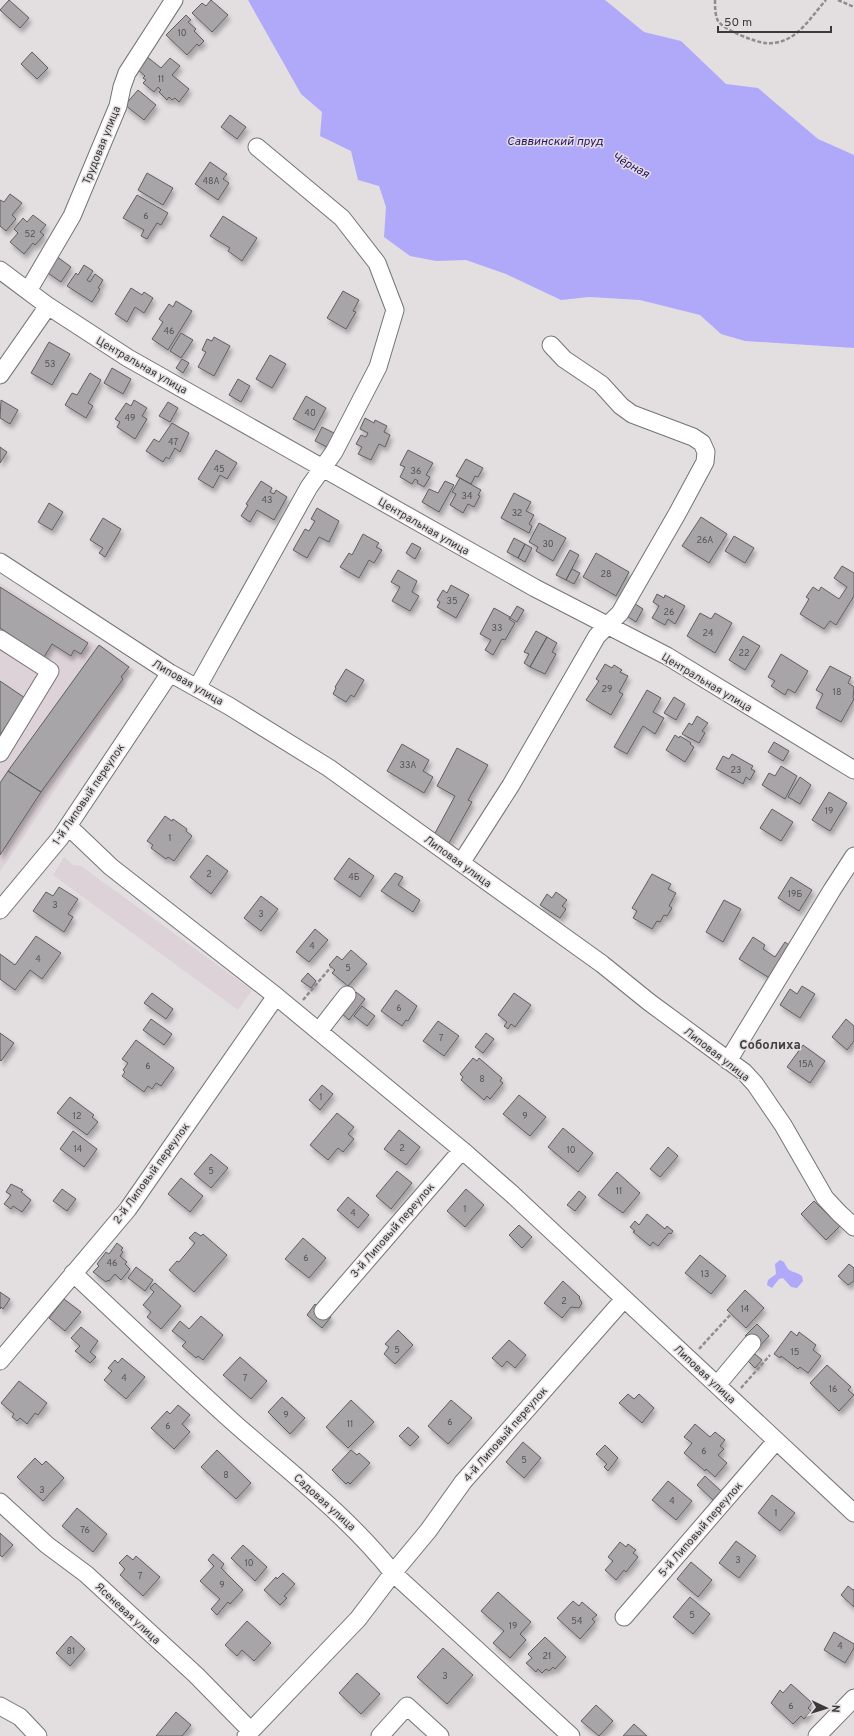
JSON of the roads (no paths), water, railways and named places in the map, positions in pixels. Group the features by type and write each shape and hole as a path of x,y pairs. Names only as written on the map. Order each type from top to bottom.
{"street":[{"name":"Трудовая улица","path":"28,291 72,216 118,106 127,73 174,0"},
{"path":"197,688 309,487 334,452 378,367 395,310 377,263 342,218 257,147"},
{"name":"Центральная улица","path":"0,270 48,306 128,358 528,585 667,656 854,770"},
{"path":"0,375 48,306"},
{"path":"461,863 511,785 597,636 620,613 705,462 706,452 702,443 693,437 632,414 621,406 601,384 564,359 551,345"},
{"name":"Липовая улица","path":"0,562 170,673 229,706 329,768 602,964 649,1002 744,1072 755,1084 783,1125 825,1198 839,1214 854,1227"},
{"path":"0,639 50,671 0,753"},
{"name":"1-й Липовый переулок","path":"0,910 60,838 170,673"},
{"name":"Липовая улица","path":"68,826 112,867 276,996 462,1150 512,1194 854,1513"},
{"path":"728,1061 854,856"},
{"path":"319,1031 347,995"},
{"name":"2-й Липовый переулок","path":"0,1361 128,1209 276,996"},
{"name":"3-й Липовый переулок","path":"323,1311 462,1150"},
{"name":"Садовая улица","path":"73,1273 232,1421 349,1523 373,1548 393,1573 571,1736"},
{"name":"4-й Липовый переулок","path":"249,1734 358,1619 393,1573 428,1531 463,1482 624,1298"},
{"path":"717,1385 752,1343"},
{"name":"5-й Липовый переулок","path":"624,1617 776,1441"},
{"name":"Ясеневая улица","path":"0,1502 47,1545 86,1574 196,1675 249,1734"},
{"path":"817,1736 854,1698"},
{"path":"0,1706 20,1717 38,1736"},
{"path":"380,1736 407,1706 440,1736"}],"water":[{"name":"Саввинский пруд","path":"248,0 605,0 644,32 681,41 726,84 758,88 818,139 854,155 854,348 745,341 721,334 700,315 640,300 589,297 561,300 506,274 466,260 436,261 410,256 384,237 386,207 379,186 358,180 351,151 320,136 322,112 301,94"},
{"path":"780,1260 784,1262 790,1270 802,1276 803,1281 797,1288 791,1287 783,1278 779,1279 772,1288 767,1285 768,1280 776,1274 775,1264"}],"district":[{"name":"Соболиха","path":"770,1044"}],"water label":[{"name":"Чёрная","path":"631,165"}]}
